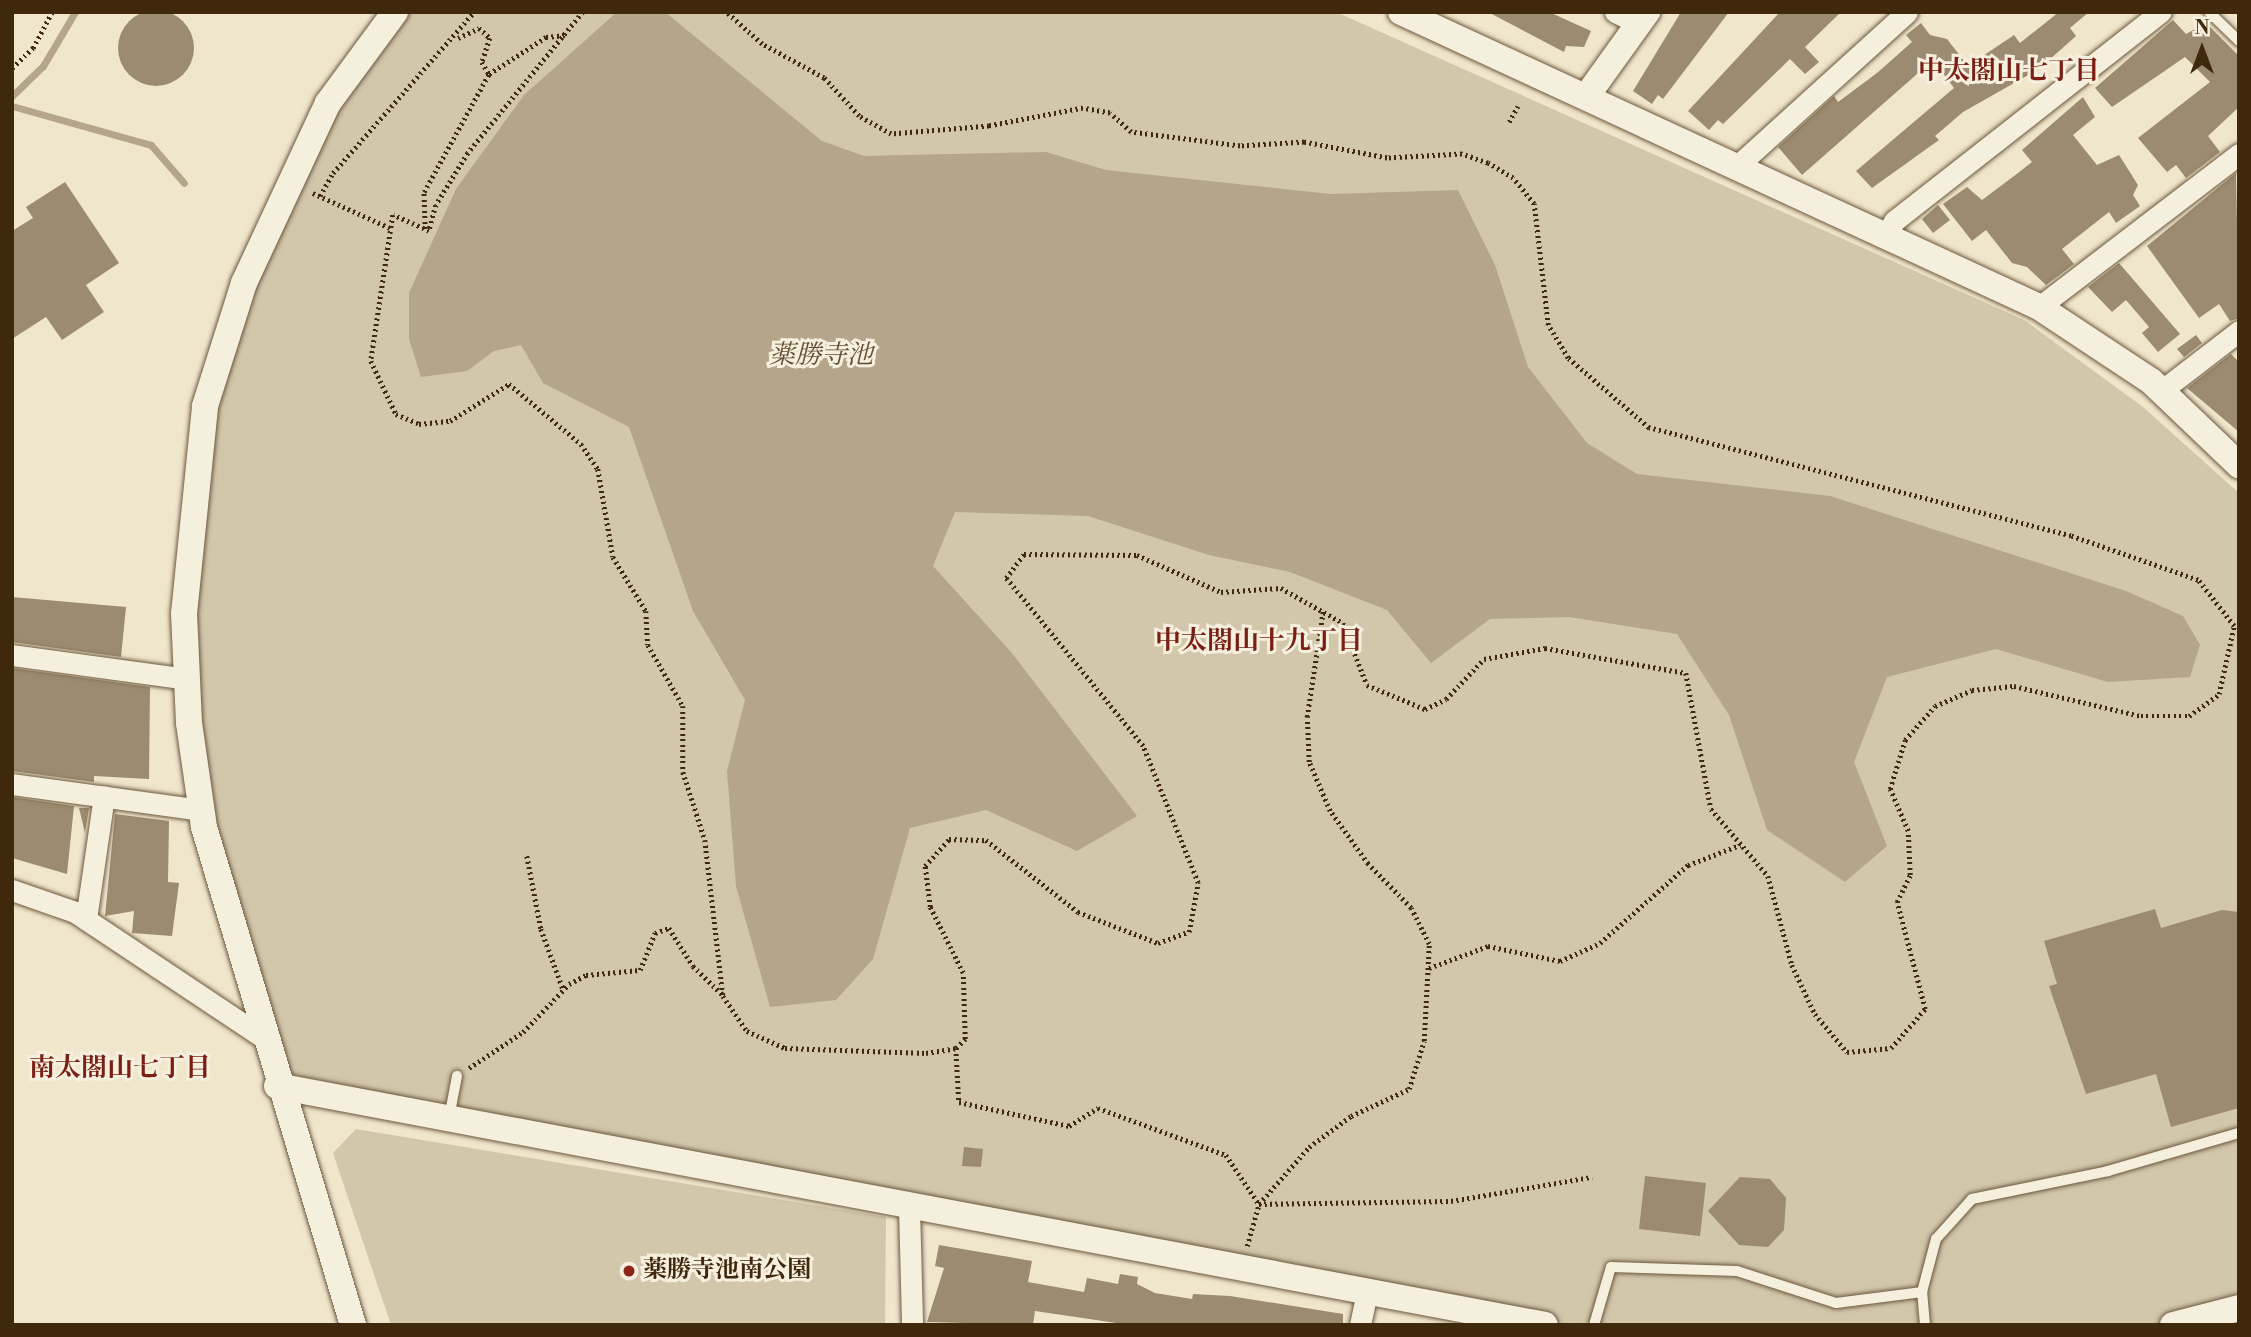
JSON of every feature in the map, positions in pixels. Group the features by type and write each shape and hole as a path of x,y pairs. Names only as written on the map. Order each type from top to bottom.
{"street":[{"path":"353,1325 261,1036 201,810 187,679 184,614 205,407 244,282 328,103 395,12"},
{"path":"1401,12 2039,307 2161,391 2239,465"},
{"path":"1735,167 1907,12"},
{"path":"1886,235 1895,221 2161,12"},
{"path":"1586,97 1633,16"},
{"path":"2039,307 2239,154"},
{"path":"2161,391 2239,331"},
{"path":"12,655 187,679"},
{"path":"12,784 201,810"},
{"path":"86,919 104,796"},
{"path":"12,891 86,919 261,1036"},
{"path":"277,1086 1545,1325"},
{"path":"909,1207 912,1325"},
{"path":"1360,1325 1367,1293"},
{"path":"2173,1325 2239,1308"}],"lane":[{"path":"2209,12 2239,41"},
{"path":"449,1118 457,1076"},
{"path":"1925,1325 1922,1292 1936,1239 1972,1199 2108,1171 2239,1133"},
{"path":"1594,1325 1611,1267 1737,1271 1836,1303 1922,1292"}],"path":[{"path":"12,68 33,48 52,12"},
{"path":"320,196 387,109 457,38 474,12"},
{"path":"425,229 468,153 583,12"},
{"path":"726,12 762,44 824,78 859,116 891,134 989,126 1083,108 1110,113 1130,132 1240,146 1304,142 1387,158 1462,154 1488,163 1513,178 1534,204 1548,326 1568,358 1648,428 2154,559 2198,580 2234,626"},
{"path":"457,38 479,27 490,38 482,62 489,74"},
{"path":"425,229 424,192 489,74 545,37 566,35"},
{"path":"1509,122 1518,106"},
{"path":"313,193 390,228"},
{"path":"425,229 393,215 372,360 396,414 419,424 450,421 509,384 581,444 598,469 612,557 646,611 648,645 683,706 683,772 705,840 723,996"},
{"path":"457,1076 523,1032 563,989 586,975 640,970 655,933 669,928 693,966 723,996 747,1031 785,1048 956,1048 965,1039 962,973 930,907 925,866 949,839 986,840 1078,912 1158,943 1189,932 1198,883 1143,746 1006,578 1024,554 1137,555 1221,592 1281,588 1343,623 1367,685 1425,709 1446,699 1484,659 1545,648 1686,673 1711,809 1768,876 1792,965 1815,1014 1847,1052 1891,1048 1925,1009 1897,902 1910,864 1908,831 1890,789 1905,740 1935,706 1972,690 2014,686 2141,716 2189,716 2219,694 2234,626 2239,622"},
{"path":"1242,1269 1259,1204 1310,1147 1351,1116 1409,1089 1424,1041 1429,944 1411,908 1330,811 1310,762 1307,717 1323,611"},
{"path":"1429,968 1488,946 1560,961 1601,943 1688,865 1740,845"},
{"path":"527,856 541,929 563,989"},
{"path":"956,1048 959,1102 1069,1126 1098,1108 1226,1155 1259,1204"},
{"path":"1259,1204 1451,1201 1592,1177"}],"shaded area":[{"path":"409,12 1336,12 2024,320 2143,407 2239,493 2239,1307 2173,1325 1533,1325 280,1087 206,835 188,622 208,417 247,294 333,115"},
{"name":"薬勝寺池南公園","path":"356,1129 886,1217 885,1325 391,1325 333,1153"}],"water":[{"name":"薬勝寺池","path":"617,12 665,12 822,141 864,156 1046,152 1106,170 1330,194 1458,190 1495,265 1528,367 1587,443 1637,474 1830,496 2126,591 2183,616 2200,645 2190,677 2108,682 1996,649 1887,677 1854,762 1887,846 1845,882 1767,830 1729,715 1677,634 1569,617 1490,619 1431,663 1387,610 1290,572 1209,555 1088,516 955,512 933,566 1011,652 1137,816 1077,851 986,810 910,828 873,959 836,1000 770,1007 736,886 727,771 745,700 693,611 629,427 543,383 521,345 494,351 467,371 421,377 409,339 409,293 456,189 524,95"}],"building":[{"path":"149,10 163,10 177,16 188,27 194,48 191,63 183,75 163,86 149,86 135,80 124,69 118,55 118,41 124,27 135,16"},
{"path":"1488,12 1549,12 1591,31 1584,47 1566,46 1564,52"},
{"path":"1681,12 1729,12 1663,99 1658,95 1652,104 1633,91"},
{"path":"1780,12 1841,12 1805,47 1819,62 1805,74 1790,59 1723,124 1718,120 1709,130 1688,111"},
{"path":"2059,12 2089,12 2070,28 2076,36 2039,69 1963,112 1935,136 1939,140 1872,188 1856,171 1954,88 1933,60 1802,175 1778,147 1834,96 1838,102 1877,73 1912,42 1906,35 1921,23 1930,35 1947,39 1968,66 2014,35 2020,43"},
{"path":"2173,20 2186,34 2206,23 2239,56 2239,107 2208,136 2220,152 2186,178 2176,165 2167,172 2138,138 2210,82 2185,57 2112,107 2095,88"},
{"path":"2083,97 2095,117 2073,135 2097,165 2119,155 2138,185 2133,195 2140,206 2116,223 2109,212 2062,249 2074,264 2046,285 2027,267 2012,263 1986,230 1972,241 1943,204 1967,187 1982,200 2018,173 2032,162 2022,150"},
{"path":"2236,173 2239,318 2230,321 2219,304 2199,318 2147,246"},
{"path":"65,182 119,263 86,285 104,312 62,340 46,317 12,339 12,231 33,218 26,207"},
{"path":"1938,205 1950,220 1933,233 1922,219"},
{"path":"2119,263 2180,334 2158,352 2142,333 2149,327 2126,300 2112,312 2088,287"},
{"path":"2196,335 2202,343 2184,357 2177,349"},
{"path":"2231,354 2239,362 2239,432 2187,388"},
{"path":"12,597 126,607 121,657 12,642"},
{"path":"12,668 150,687 149,779 94,776 94,782 12,771"},
{"path":"12,797 74,806 67,874 12,858"},
{"path":"79,808 89,808 85,833 80,812"},
{"path":"115,814 169,821 168,882 179,883 172,936 132,933 134,911 105,916"},
{"path":"2155,909 2161,928 2222,910 2239,912 2239,1108 2171,1127 2156,1074 2086,1094 2049,986 2057,984 2044,941"},
{"path":"964,1147 983,1149 981,1167 962,1166"},
{"path":"1645,1176 1706,1183 1700,1236 1639,1229"},
{"path":"1740,1177 1770,1179 1786,1198 1784,1230 1768,1247 1739,1245 1708,1211"},
{"path":"939,1245 1032,1261 1028,1282 1084,1292 1087,1278 1118,1284 1120,1274 1138,1277 1137,1284 1155,1293 1192,1299 1193,1294 1230,1296 1343,1314 1343,1325 1130,1325 1035,1311 1033,1325 927,1322 944,1268 935,1266"}],"waterway":[{"path":"12,96 43,66 75,12"},
{"path":"12,106 151,145 184,183"}],"place":[{"name":"薬勝寺池南公園","path":"629,1271"}],"district":[{"name":"中太閤山七丁目","path":"2009,72"},
{"name":"中太閤山十九丁目","path":"1259,642"},
{"name":"南太閤山七丁目","path":"120,1069"}]}
